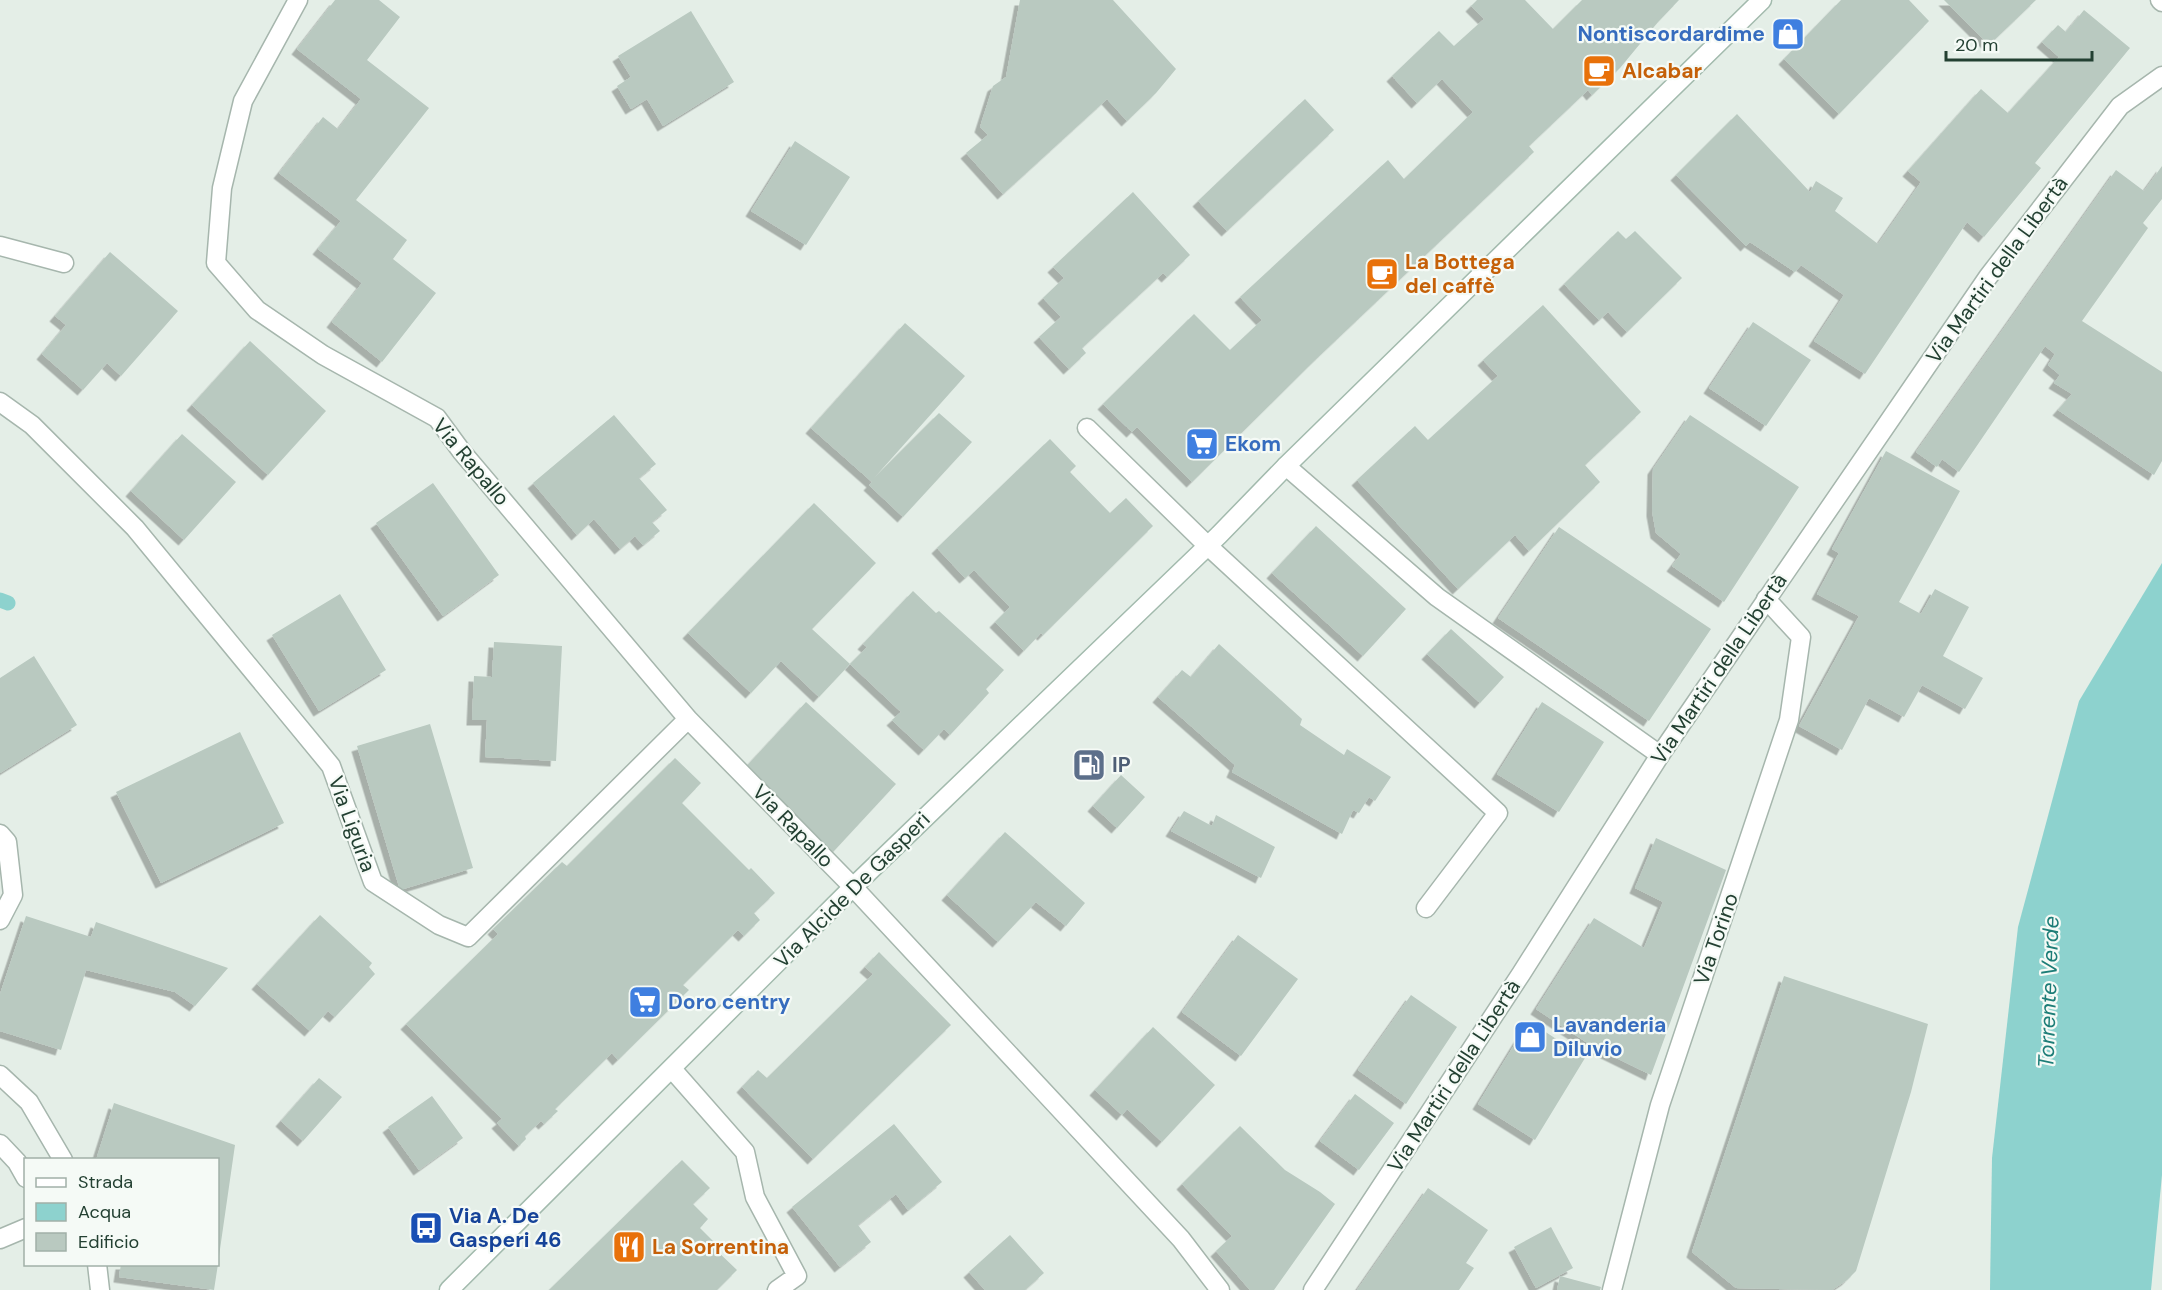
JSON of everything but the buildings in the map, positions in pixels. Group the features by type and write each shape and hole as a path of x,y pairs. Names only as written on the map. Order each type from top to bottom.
{"street":[{"name":"Via Rapallo","path":"298,0 243,101 222,188 216,263 257,310 323,355 436,418 462,452 688,719 853,887 1181,1239 1220,1290"},
{"name":"Via Alcide De Gasperi","path":"449,1290 853,887 1208,546 1286,466 1762,0"},
{"name":"Via Martiri della Libertà","path":"1313,1290 1660,755 1988,276 2120,106 2162,76"},
{"path":"0,246 64,263"},
{"name":"Via Liguria","path":"0,402 32,425 135,528 331,766 373,882 439,925 468,938 688,719"},
{"path":"1088,428 1208,546 1498,813 1426,908"},
{"path":"1286,466 1437,597 1660,755"},
{"name":"Via Torino","path":"1612,1290 1660,1105 1789,720 1801,637 1766,599"},
{"path":"0,834 7,842 13,895 0,920"},
{"path":"672,1069 745,1152 755,1197 796,1276 777,1290"},
{"path":"0,1074 29,1102 62,1158"},
{"path":"0,1144 17,1162 24,1174"},
{"path":"0,1239 24,1229"},
{"path":"97,1266 100,1290"}],"water":[{"name":"Torrente Verde","path":"2162,563 2162,1175 2151,1290 1990,1290 1992,1158 2018,927 2079,701"}],"waterway":[{"path":"0,600 8,603"}],"place":[{"name":"Nontiscordardime","path":"1788,34"},
{"name":"Alcabar","path":"1599,71"},
{"name":"La Bottega del caffè","path":"1382,274"},
{"name":"Ekom","path":"1202,444"},
{"name":"IP","path":"1089,765"},
{"name":"Doro centry","path":"645,1002"},
{"name":"Lavanderia Diluvio","path":"1530,1037"},
{"name":"Via A. De Gasperi 46","path":"426,1228"},
{"name":"La Sorrentina","path":"629,1247"}]}
